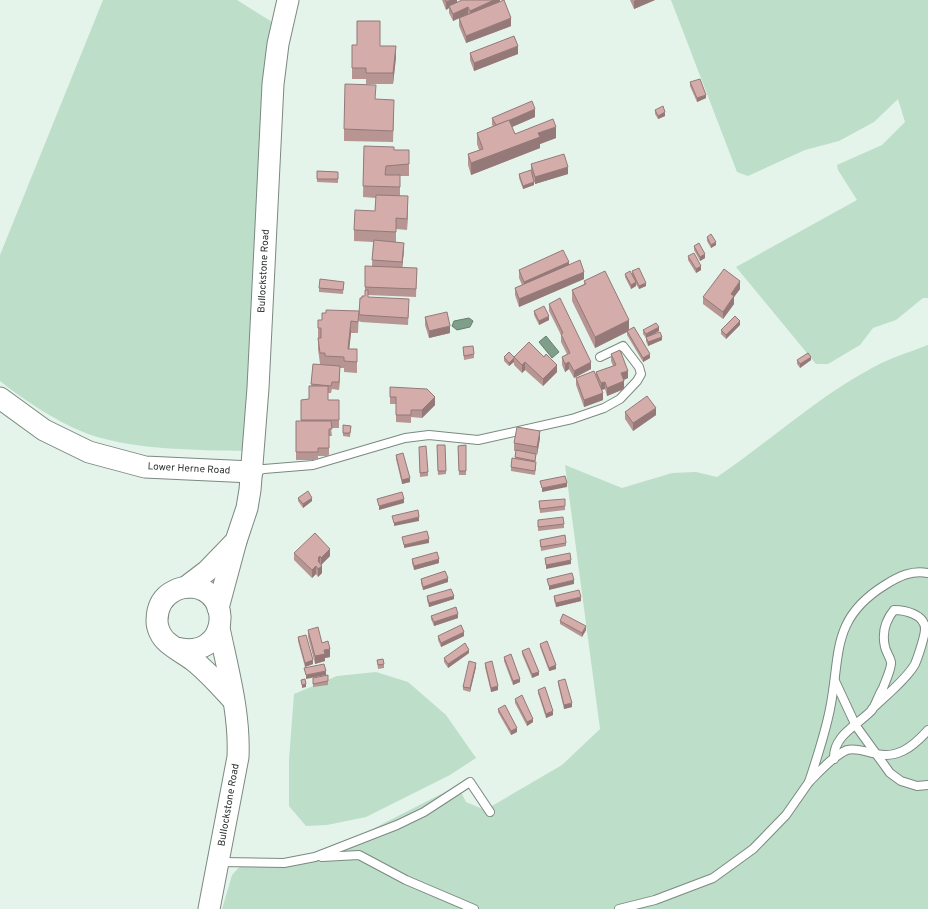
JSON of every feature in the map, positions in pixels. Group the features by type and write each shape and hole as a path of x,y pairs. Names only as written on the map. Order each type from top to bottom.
{"street":[{"name":"Bullockstone Road","path":"210,909 238,758 239,738 234,701 219,628 220,618 218,608 236,541 247,508 252,472 258,388 273,84 278,44 288,0"},
{"name":"Lower Herne Road","path":"0,398 44,430 89,452 145,467 252,472"},
{"name":"Bullockstone Road","path":"234,701 213,677 167,642 160,634 157,623 157,613 160,603 167,594 176,589 186,587 207,570 236,541"},
{"path":"186,587 196,588 206,592 213,599 218,608"},
{"path":"176,648 186,651 197,650 214,638 219,628"}],"lane":[{"path":"252,472 264,469 313,465 405,438 429,435 478,440 572,419 604,408 620,399 637,381 641,374 639,367 623,346 600,357"},
{"path":"809,782 831,707 840,641 846,626 863,600 875,591 900,577 914,572 928,573"},
{"path":"834,759 834,751 837,744 854,723 872,709 903,680 914,664 925,629 924,622 904,610 894,610 887,619 884,632 885,647 891,662 884,686 872,709"},
{"path":"834,679 854,723 890,773 901,781 917,786 928,785"},
{"path":"619,909 655,900 713,878 753,849 786,815 809,782 834,759 847,750 892,755 906,750 928,730"},
{"path":"315,857 397,825 424,812 470,782 490,812"},
{"path":"219,862 284,863 315,857 359,855 406,880 474,909"}],"shaded area":[{"path":"103,0 237,0 277,25 246,451 163,448 141,446 101,438 83,432 50,416 0,381 0,255"},
{"path":"671,0 928,0 928,298 923,298 896,320 873,328 860,345 828,364 816,364 736,267 857,200 838,170 837,165 882,145 905,122 898,99 874,122 839,141 805,150 748,176 737,172"},
{"path":"469,318 473,321 470,327 457,330 452,326 454,321"},
{"path":"546,336 559,352 552,358 539,342"},
{"path":"928,345 928,909 222,909 232,875 241,865 304,861 355,838 447,791 459,788 466,802 485,810 562,765 600,729 565,465 622,488 672,473 696,472 717,477 812,406 851,380 885,361"},
{"path":"376,672 408,682 446,715 476,758 450,775 366,817 327,825 306,826 289,806 289,760 294,694 337,676"}],"building":[{"path":"462,0 494,0 470,11 468,7 453,14 449,6"},
{"path":"504,0 511,18 466,36 459,18"},
{"path":"357,21 380,21 380,46 396,46 393,73 366,73 366,68 352,68 352,45 357,45"},
{"path":"514,36 518,46 474,63 470,53"},
{"path":"700,79 706,95 697,98 690,82"},
{"path":"345,84 376,85 375,99 394,100 393,131 344,129"},
{"path":"532,101 535,109 510,120 496,125 492,118"},
{"path":"663,106 665,112 658,116 655,110"},
{"path":"553,119 556,127 538,133 540,137 471,163 468,154 483,149 477,133 509,120 515,134"},
{"path":"364,146 394,147 394,150 409,150 409,164 386,166 385,175 400,175 400,187 363,186"},
{"path":"564,154 568,167 535,177 531,164"},
{"path":"531,170 534,182 523,186 519,174"},
{"path":"317,171 338,172 338,179 317,179"},
{"path":"376,195 408,196 407,219 396,218 396,232 354,230 355,210 375,211"},
{"path":"711,234 716,242 711,245 707,237"},
{"path":"374,240 404,243 402,262 372,260"},
{"path":"699,243 705,254 700,257 694,246"},
{"path":"563,250 569,262 524,282 519,270"},
{"path":"694,253 701,266 696,269 688,256"},
{"path":"580,260 584,272 519,299 515,288"},
{"path":"365,266 417,268 416,289 365,287"},
{"path":"639,268 646,283 639,286 632,271"},
{"path":"724,269 740,281 731,294 734,296 723,312 703,297"},
{"path":"605,271 629,320 595,337 572,290 586,284 584,281"},
{"path":"630,271 636,282 631,285 625,274"},
{"path":"320,279 344,282 343,290 319,288"},
{"path":"365,290 368,290 368,297 409,299 408,318 359,314 360,298 365,296"},
{"path":"560,298 591,362 574,371 569,362 565,364 562,357 570,353 561,334 563,333 549,304"},
{"path":"544,306 549,316 539,321 534,311"},
{"path":"326,310 359,311 358,322 351,321 348,349 357,349 357,362 344,361 344,357 325,356 325,353 320,353 318,338 321,338 321,328 318,328 318,320 322,320 322,313 326,313"},
{"path":"447,312 450,326 429,331 425,317"},
{"path":"735,316 740,321 726,335 721,330"},
{"path":"656,323 659,327 646,334 643,330"},
{"path":"634,327 650,354 643,358 627,331"},
{"path":"660,332 662,337 648,342 646,337"},
{"path":"529,342 544,357 546,354 557,365 543,379 525,362 522,365 514,357"},
{"path":"473,346 474,354 464,356 463,347"},
{"path":"620,350 628,371 621,373 624,381 607,388 605,382 601,383 596,372 616,365 611,354"},
{"path":"509,352 514,358 509,363 504,357"},
{"path":"808,353 811,357 800,364 797,360"},
{"path":"313,364 340,366 339,382 332,382 331,386 311,384"},
{"path":"594,371 603,393 584,400 576,378"},
{"path":"309,386 328,386 328,400 339,400 339,420 301,420 301,400 309,399"},
{"path":"390,387 427,389 435,397 422,410 411,410 411,415 396,415 396,397 390,397"},
{"path":"647,396 656,408 633,423 625,412"},
{"path":"296,421 331,421 332,429 329,429 329,448 318,448 318,452 296,452"},
{"path":"343,425 351,426 350,433 343,433"},
{"path":"517,427 540,431 537,447 514,443"},
{"path":"437,445 445,445 446,471 438,471"},
{"path":"466,445 466,471 459,471 458,446"},
{"path":"426,446 428,472 420,473 419,447"},
{"path":"516,450 536,454 535,461 515,457"},
{"path":"403,453 410,478 402,480 396,455"},
{"path":"512,458 536,462 535,471 511,467"},
{"path":"565,476 567,483 542,488 540,481"},
{"path":"308,491 312,498 303,504 298,498"},
{"path":"402,492 404,499 379,506 377,499"},
{"path":"565,499 565,506 540,509 539,501"},
{"path":"418,510 419,517 394,523 392,516"},
{"path":"563,517 564,524 538,527 538,520"},
{"path":"427,531 429,539 404,545 402,537"},
{"path":"315,533 330,549 321,558 320,556 318,558 318,561 322,566 318,569 316,566 312,570 294,553"},
{"path":"565,535 566,543 541,547 540,540"},
{"path":"437,552 439,559 414,566 412,559"},
{"path":"570,553 571,560 546,565 545,558"},
{"path":"445,571 448,578 423,587 421,579"},
{"path":"572,573 574,580 549,586 547,579"},
{"path":"451,589 454,596 429,603 427,596"},
{"path":"579,590 581,597 556,603 554,596"},
{"path":"456,607 458,614 434,622 431,616"},
{"path":"563,614 586,626 582,633 560,621"},
{"path":"461,625 464,632 441,643 438,636"},
{"path":"318,627 322,643 328,641 330,649 324,650 325,654 315,656 308,630"},
{"path":"306,635 313,660 305,663 298,637"},
{"path":"547,641 556,665 549,668 540,644"},
{"path":"465,643 469,650 448,664 444,658"},
{"path":"529,648 539,672 532,674 522,651"},
{"path":"511,654 520,679 513,681 504,657"},
{"path":"383,659 384,664 378,665 377,660"},
{"path":"469,661 476,663 470,688 463,687"},
{"path":"492,661 498,686 491,688 485,663"},
{"path":"324,664 326,671 306,675 304,668"},
{"path":"328,675 328,681 313,684 313,678"},
{"path":"305,679 306,684 302,685 301,680"},
{"path":"565,679 572,703 564,705 558,681"},
{"path":"545,687 553,711 546,714 538,690"},
{"path":"522,695 533,719 527,722 515,699"},
{"path":"505,705 517,728 511,731 498,709"}]}
